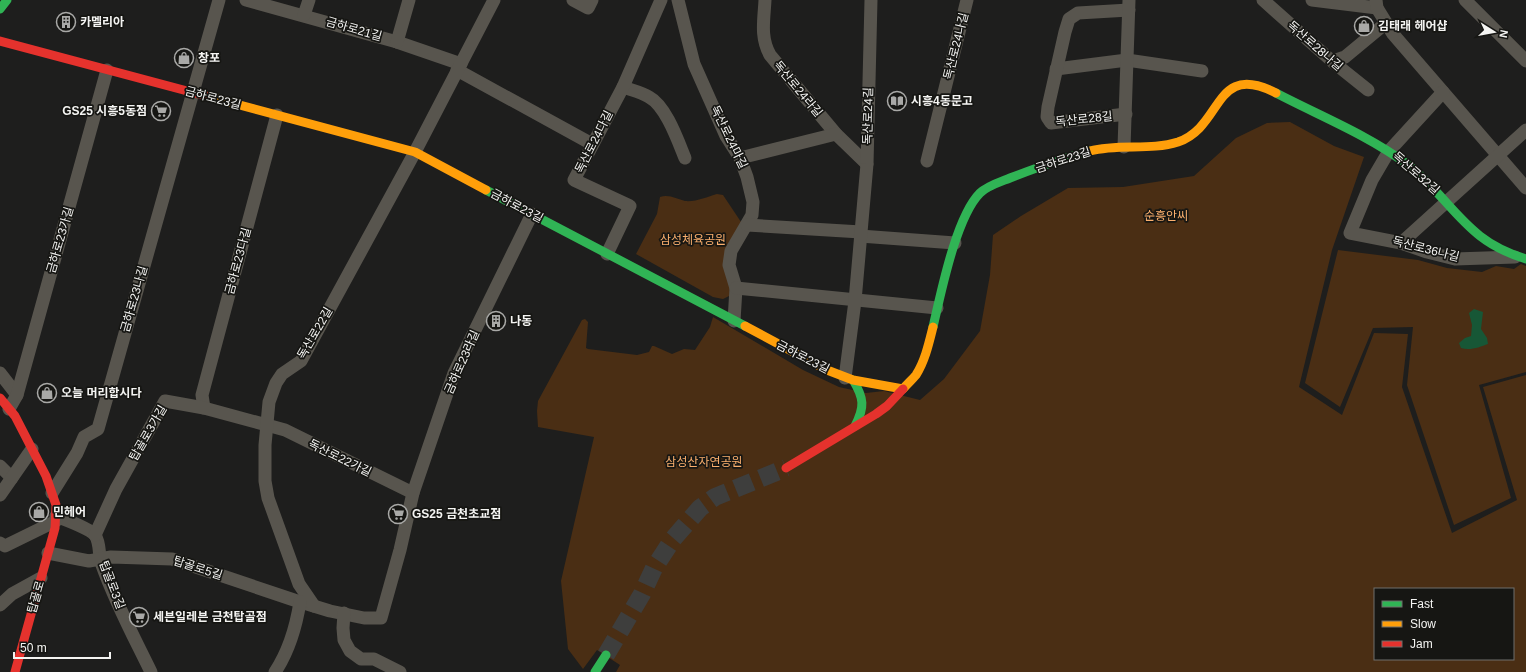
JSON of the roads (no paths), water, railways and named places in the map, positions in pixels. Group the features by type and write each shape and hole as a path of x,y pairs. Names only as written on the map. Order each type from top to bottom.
{"street":[{"path":"0,9 7,0"},
{"path":"192,92 219,0"},
{"name":"금하로21길","path":"246,0 397,42 459,67"},
{"path":"304,15 308,0"},
{"path":"397,42 409,0"},
{"name":"독산로22길","path":"314,606 299,584 268,498 265,466 269,402 276,384 282,374 302,361 415,152 494,0"},
{"path":"573,0 590,4"},
{"name":"독산로24다길","path":"607,254 630,206 574,180 623,87 661,0"},
{"name":"독산로24마길","path":"678,0 694,64 726,136 740,158 747,177 753,202 752,215 731,251 729,265 736,288 734,320"},
{"name":"독산로24라길","path":"765,0 763,31 764,45 770,55 836,134 867,164"},
{"name":"독산로24길","path":"849,379 854,301 867,164 871,0"},
{"name":"독산로24나길","path":"927,161 967,0"},
{"name":"독산로28나길","path":"1263,0 1333,62 1368,90"},
{"path":"1312,0 1377,4 1386,23 1394,34 1526,188"},
{"path":"1465,0 1526,61"},
{"name":"독산로28길","path":"1124,147 1126,114 1129,5 1078,14 1069,19 1065,32 1048,107 1047,118 1051,123 1126,114"},
{"path":"1333,62 1345,57 1386,23"},
{"name":"금하로23길","path":"0,41 415,152 827,370 849,379 902,388 917,374 926,352 955,243 969,211 976,198 983,190 992,185 1087,152 1108,147 1155,146 1176,143 1189,137 1205,123 1228,90 1238,84 1248,83 1273,92 1348,128 1389,151"},
{"path":"1056,69 1127,60 1202,71"},
{"path":"459,67 592,144"},
{"name":"금하로23가길","path":"9,409 17,395 107,70"},
{"path":"623,87 650,97 659,106 670,124 685,158"},
{"name":"금하로23나길","path":"52,493 77,453 84,437 98,429 192,92"},
{"name":"독산로32길","path":"1443,92 1389,151 1422,176 1474,232 1501,249 1522,258"},
{"name":"금하로23다길","path":"204,408 202,395 277,115"},
{"name":"독산로32길","path":"1401,243 1526,130"},
{"path":"740,158 836,134"},
{"name":"독산로36나길","path":"1389,151 1372,180 1350,233 1401,243 1427,252 1456,259 1522,258"},
{"name":"금하로23라길","path":"413,493 454,373 532,214"},
{"path":"747,225 955,243"},
{"path":"736,288 854,301 937,308"},
{"path":"0,373 17,395"},
{"path":"849,379 862,394 863,402 861,415 855,426"},
{"path":"786,468 887,406 902,388"},
{"name":"탑골로","path":"0,398 15,416 46,476 56,504 56,519 48,553 14,672"},
{"name":"탑골로3가길","path":"95,535 116,489 164,401 204,408 267,425"},
{"name":"독산로22가길","path":"267,425 285,430 413,493"},
{"path":"0,495 32,449"},
{"path":"0,466 12,478"},
{"name":"탑골로5길","path":"48,553 89,561 100,558 172,559 314,606 364,618 381,618 400,550 413,493"},
{"path":"0,543 5,546 56,519 82,527 95,535"},
{"name":"탑골로3길","path":"95,535 100,547 101,563 116,601 151,672"},
{"path":"0,605 12,594 41,578"},
{"path":"276,672 283,661 292,637 300,602"},
{"path":"344,614 344,640 350,651 361,659 374,659 400,672"},
{"path":"595,672 606,655"}],"tunnel":[{"path":"606,655 642,594 654,568 673,539 700,508 715,497 786,468"}],"place":[{"name":"카멜리아","path":"66,22"},
{"name":"김태래 헤어샵","path":"1364,26"},
{"name":"창포","path":"184,58"},
{"name":"시흥4동문고","path":"897,101"},
{"name":"GS25 시흥5동점","path":"161,111"},
{"name":"나동","path":"496,321"},
{"name":"오늘 머리합시다","path":"47,393"},
{"name":"민헤어","path":"39,512"},
{"name":"GS25 금천초교점","path":"398,514"},
{"name":"세븐일레븐 금천탑골점","path":"139,617"}],"park label":[{"name":"순흥안씨","path":"1166,216"},
{"name":"삼성체육공원","path":"693,240"},
{"name":"삼성산자연공원","path":"704,462"}]}
